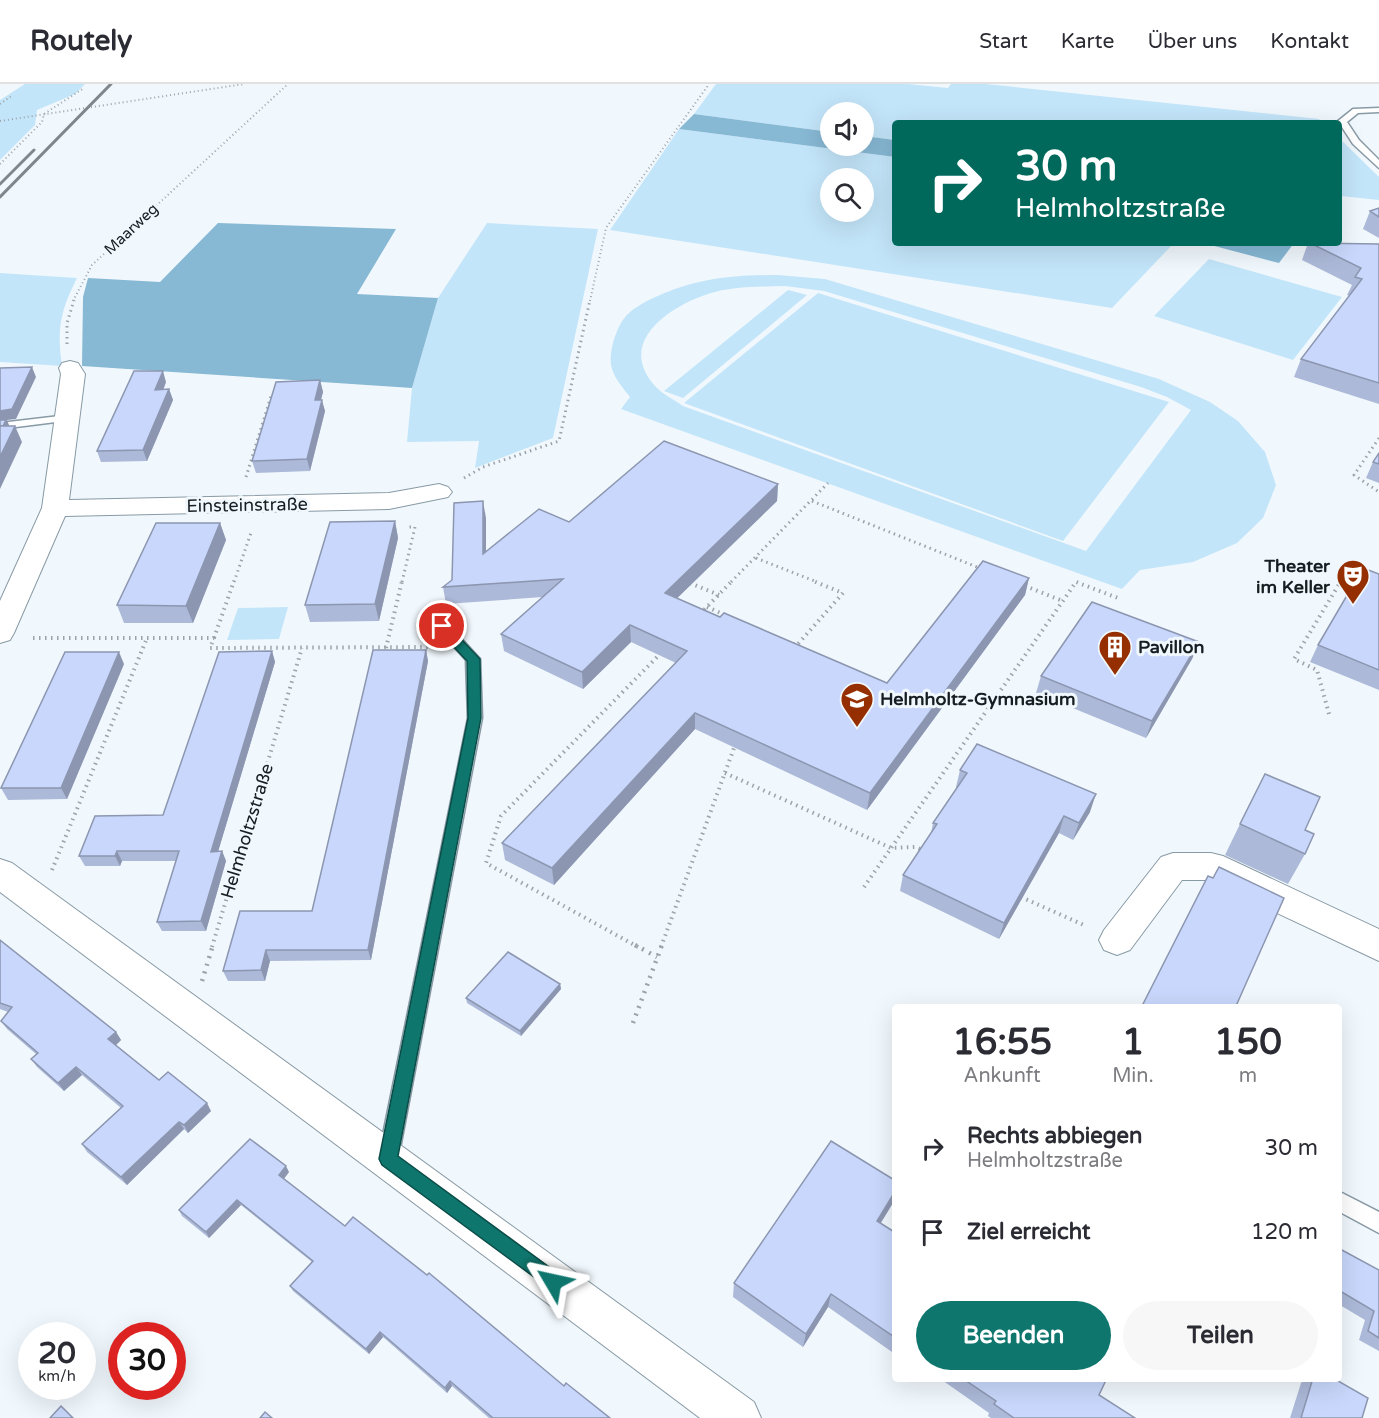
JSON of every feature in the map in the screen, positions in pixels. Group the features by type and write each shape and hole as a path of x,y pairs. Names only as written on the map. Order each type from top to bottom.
{"street":[{"path":"11,635 55,508 73,374 70,368"},
{"name":"Einsteinstraße","path":"55,508 389,501 439,492"},
{"path":"1117,940 1173,867 1211,866 1379,946"},
{"path":"0,873 738,1418"}],"lane":[{"path":"1379,110 1356,111 1342,121 1356,142 1379,165"},
{"path":"0,426 68,418"},
{"path":"388,1159 475,718 473,659 442,626"},
{"path":"1342,1203 1379,1223"}],"path":[{"path":"0,121 244,84"},
{"name":"Maarweg","path":"70,368 66,326 76,292 92,265 288,84"},
{"path":"439,492 483,467 559,441 606,228 710,84"},
{"path":"0,164 42,122 44,114 84,88"},
{"path":"0,104 13,95"},
{"path":"244,482 274,387"},
{"path":"1379,438 1354,475 1379,492"},
{"path":"699,615 828,483"},
{"path":"812,501 987,571"},
{"path":"386,648 415,526"},
{"path":"253,530 210,648 464,647"},
{"path":"756,558 843,593 796,645 787,641"},
{"path":"1329,714 1317,670 1294,659 1342,580 1370,582"},
{"path":"687,582 719,595"},
{"path":"864,887 1076,582 1118,598"},
{"path":"1019,584 1063,601"},
{"path":"707,607 727,616"},
{"path":"11,635 214,638"},
{"path":"39,900 147,638"},
{"name":"Helmholtzstraße","path":"193,1014 302,648"},
{"path":"657,957 486,863 501,816 666,649"},
{"path":"633,1023 734,748"},
{"path":"725,773 891,848 915,847 936,856"},
{"path":"1021,897 1060,914"}],"shaded area":[{"path":"25,84 85,84 75,94 37,110 35,125 0,160 0,100"},
{"path":"716,84 908,84 948,88 951,84 986,84 1320,120 892,120 892,140 874,137 874,102 820,102 820,131 694,114"},
{"path":"694,114 820,131 820,147 679,129"},
{"path":"679,129 820,147 820,156 874,154 892,157 892,246 1171,246 1112,308 610,230"},
{"path":"874,137 892,140 892,157 874,154"},
{"path":"1342,141 1379,177 1379,200 1342,196"},
{"path":"218,223 396,229 357,294 438,298 412,388 82,366 83,297 88,278 160,282"},
{"path":"487,223 598,229 553,438 475,468 479,441 407,442 412,388 438,298"},
{"path":"1214,246 1292,246 1279,263"},
{"path":"1209,259 1342,297 1293,360 1154,316"},
{"path":"0,273 77,278 61,321 62,366 0,362"},
{"path":"778,275 825,279 1159,379 1210,402 1238,421 1265,452 1276,485 1263,518 1237,543 1193,562 1140,570 1122,589 621,409 630,397 614,374 611,359 617,331 628,314 650,300 687,285 726,277","holes":["785,286 824,291 1141,387 1191,410 1086,551 683,406 660,391 645,372 641,357 644,342 651,329 677,308 693,300 717,291 746,287"]},
{"path":"788,290 807,295 683,398 664,391"},
{"path":"818,293 1169,402 1063,541 684,403"},
{"path":"288,607 279,639 227,640 238,608"}],"building":[{"path":"1379,208 1379,217 1370,211"},
{"path":"1379,244 1379,383 1301,359 1362,279 1355,277 1361,268 1316,246"},
{"path":"32,367 12,409 0,411 0,368"},
{"path":"134,371 163,371 155,390 169,389 143,450 97,451"},
{"path":"320,380 315,400 322,400 307,459 252,461 276,382"},
{"path":"0,420 6,420 3,426 0,426"},
{"path":"0,426 15,426 0,457"},
{"path":"664,441 778,484 665,593 720,617 724,613 887,683 983,561 1029,578 870,793 695,713 552,868 502,843 687,651 630,625 582,672 501,634 563,579 443,587 452,580 454,503 483,501 483,554 539,509 569,522"},
{"path":"1379,453 1379,464 1373,462"},
{"path":"395,521 375,604 305,605 330,522"},
{"path":"156,523 220,523 186,606 117,605"},
{"path":"1363,568 1379,574 1379,670 1318,645"},
{"name":"Pavillon","path":"1092,602 1199,642 1152,721 1041,676"},
{"path":"373,650 426,650 368,950 266,950 261,970 223,971 240,911 312,911"},
{"path":"272,651 211,852 222,851 201,921 157,922 179,851 117,851 115,856 79,856 95,816 163,815 219,652"},
{"path":"65,652 119,652 61,788 1,788"},
{"path":"977,744 1096,794 1079,823 1064,816 1004,923 903,875 937,824 933,823 967,773 960,770"},
{"path":"1265,774 1320,797 1305,830 1314,834 1305,854 1240,824"},
{"path":"1219,867 1284,898 1237,1004 1143,1004 1208,876 1213,878"},
{"path":"0,940 116,1032 108,1039 159,1080 168,1072 207,1103 184,1125 179,1122 121,1177 82,1144 123,1106 76,1067 58,1083 31,1059 38,1053 1,1021 12,1007 0,1003"},
{"path":"508,952 560,984 520,1031 466,998"},
{"path":"250,1139 286,1166 279,1175 345,1226 353,1217 427,1275 429,1273 564,1386 566,1383 610,1418 493,1418 450,1381 445,1388 380,1332 366,1349 290,1286 313,1261 237,1200 206,1232 179,1210"},
{"path":"831,1141 892,1179 892,1197 877,1221 892,1230 892,1335 831,1294 806,1334 734,1283"},
{"path":"1342,1250 1379,1270 1379,1338 1368,1331 1374,1311 1342,1292"},
{"path":"968,1382 1105,1382 1099,1395 1135,1418 1014,1418 994,1404 996,1401"},
{"path":"1312,1382 1340,1382 1368,1398 1362,1418 1301,1418"},
{"path":"61,1406 73,1418 50,1418"},
{"path":"265,1412 272,1418 260,1418"}],"railway":[{"path":"0,197 111,84"},
{"path":"0,184 34,150"}],"place":[{"name":"Theater im Keller","path":"1353,605"},
{"name":"Pavillon","path":"1115,676"},
{"name":"Helmholtz-Gymnasium","path":"857,728"}],"route":[{"path":"442,626 473,659 475,718 388,1159 553,1282"}]}
